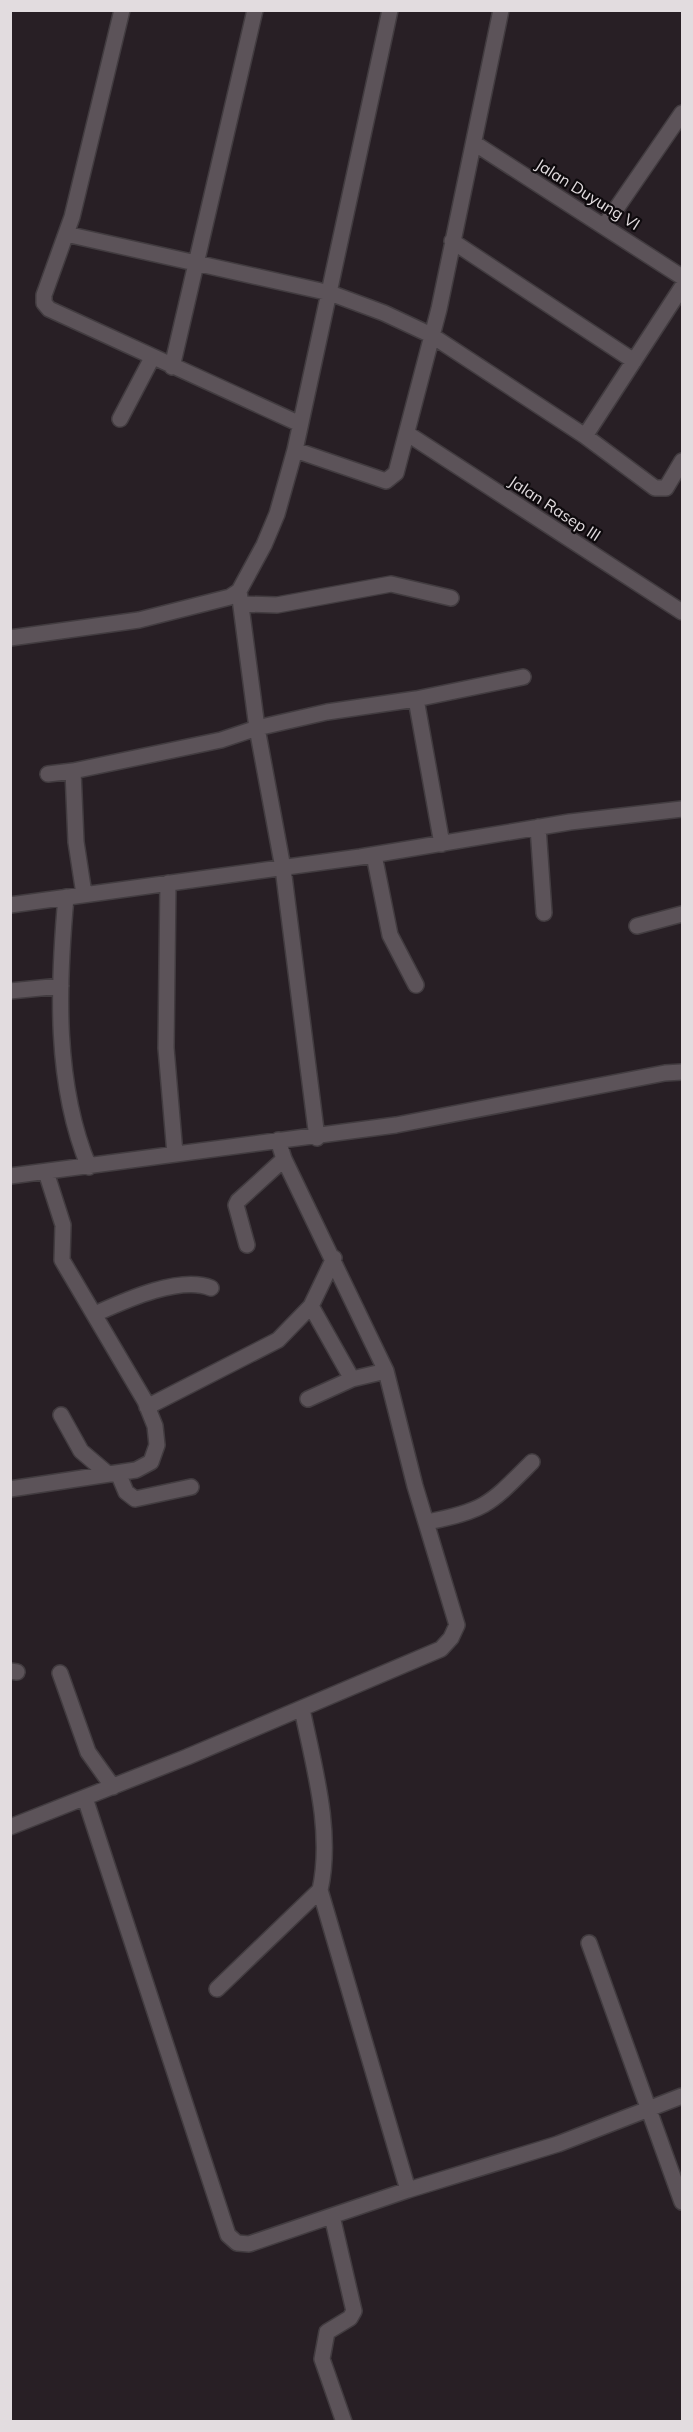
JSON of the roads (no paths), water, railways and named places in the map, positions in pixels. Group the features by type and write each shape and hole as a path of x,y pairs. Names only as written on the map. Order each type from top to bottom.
{"street":[{"path":"122,10 66,234 44,295 46,306 152,358 300,424"},
{"path":"172,367 255,10"},
{"path":"317,1138 284,868 257,728 240,598 277,514 295,450 390,10"},
{"path":"295,450 386,481 396,473 408,434 431,335 501,10"},
{"path":"605,225 682,113"},
{"name":"Jalan Duyung VI","path":"474,143 605,225 682,277"},
{"path":"66,234 196,265 330,293 384,313 431,335 585,436 655,488 666,488 682,462"},
{"path":"452,241 634,361"},
{"path":"585,436 682,287"},
{"path":"120,419 152,358"},
{"name":"Jalan Rasep III","path":"408,434 682,612"},
{"path":"10,638 139,620 240,598 276,605 391,584 452,598"},
{"path":"48,774 73,771 221,740 257,728 327,712 416,699 523,677"},
{"path":"416,699 442,844"},
{"path":"73,771 76,842 84,894"},
{"path":"10,905 374,855 642,812 682,809"},
{"path":"538,827 544,913"},
{"path":"374,855 390,935 395,949 416,985"},
{"path":"168,883 166,1048 175,1154"},
{"path":"66,897 61,986 69,1104 75,1135 89,1167"},
{"path":"637,926 682,914"},
{"path":"10,991 61,986"},
{"path":"10,1176 278,1140 317,1138 665,1073 682,1072"},
{"path":"10,1827 302,1709 441,1649 451,1638 458,1625 404,1448 386,1371 334,1258 284,1159 278,1140"},
{"path":"247,1245 236,1205 284,1159"},
{"path":"10,1489 136,1470 151,1462 157,1445 155,1426 147,1407 62,1260 63,1225 46,1172"},
{"path":"147,1407 278,1340 311,1306 334,1258"},
{"path":"95,1314 143,1293 165,1288 197,1286 211,1288"},
{"path":"311,1306 352,1379"},
{"path":"308,1399 352,1379 386,1371"},
{"path":"61,1415 81,1451 113,1473 126,1492 135,1499 191,1487"},
{"path":"427,1522 461,1515 494,1501 532,1462"},
{"path":"60,1673 87,1752 113,1787"},
{"path":"302,1709 326,1840 326,1867 320,1890 408,2190"},
{"path":"86,1798 228,2235 237,2243 249,2244 408,2190 558,2144 682,2096"},
{"path":"217,1989 320,1890"},
{"path":"589,1943 682,2202"},
{"path":"332,2216 354,2311 351,2318 327,2331 322,2359 344,2421"}]}
